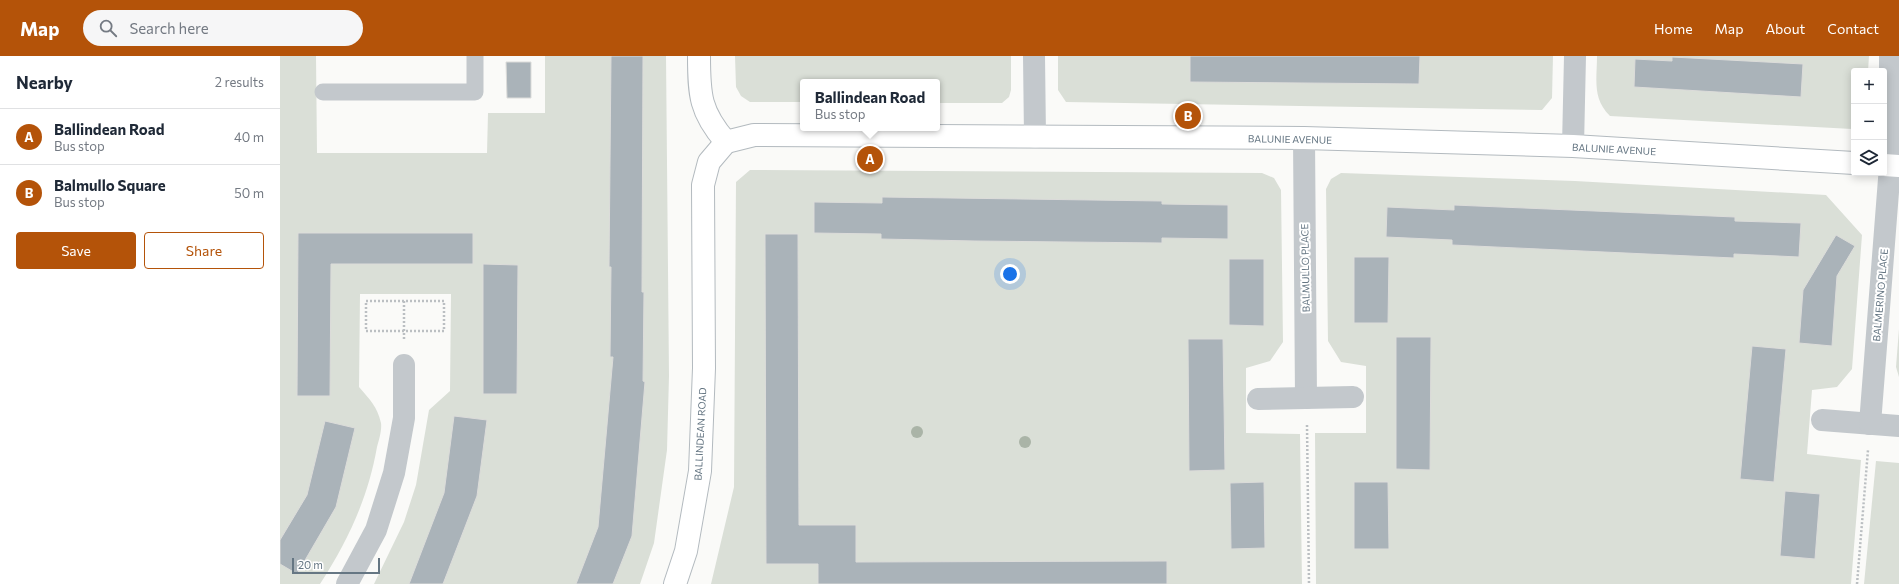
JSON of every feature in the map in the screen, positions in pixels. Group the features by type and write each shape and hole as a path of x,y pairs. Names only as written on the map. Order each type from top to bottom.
{"street":[{"path":"699,56 702,104 714,129 726,142"},
{"path":"1034,56 1035,137"},
{"path":"1573,146 1575,56"},
{"name":"BALMERINO PLACE","path":"1870,424 1891,166 1890,56"},
{"name":"BALUNIE AVENUE","path":"726,142 754,135 1304,138 1573,146 1851,164"},
{"name":"BALMULLO PLACE","path":"1304,138 1306,398"},
{"name":"BALLINDEAN ROAD","path":"676,584 686,551 700,471 704,368 703,185 709,162 726,142"},
{"path":"347,584 376,530 394,473 404,418 404,365"},
{"path":"1258,399 1353,397"},
{"path":"1822,420 1899,426"}],"lane":[{"path":"323,92 475,92 475,56"}],"path":[{"path":"366,301 404,301 444,301 444,331 366,331 366,301"},
{"path":"404,301 404,365"},
{"path":"1306,398 1309,584"},
{"path":"1857,584 1870,424"}],"shaded area":[{"path":"280,56 316,56 317,153 487,153 488,113 545,113 545,56 666,56 669,376 667,450 654,543 640,584 374,584 404,522 416,485 429,410 450,391 451,294 360,294 359,387 375,408 381,423 380,435 373,466 356,518 339,552 320,584 280,584"},
{"path":"735,56 1011,56 1011,90 1009,97 1002,103 940,103 940,79 800,79 800,102 750,102 741,96 736,87"},
{"path":"1058,56 1553,56 1552,98 1542,110 1066,102 1058,90"},
{"path":"1597,56 1869,56 1868,68 1851,68 1851,129 1610,116 1600,102 1596,81"},
{"path":"750,170 1262,173 1274,178 1281,190 1283,342 1270,361 1246,368 1246,433 1300,434 1302,584 711,584 734,487 736,182"},
{"path":"1341,173 1575,181 1826,195 1862,235 1852,369 1837,387 1812,390 1807,454 1861,460 1851,584 1316,584 1315,433 1366,433 1366,366 1341,362 1328,341 1326,189 1331,179"},
{"path":"1899,329 1899,377 1896,367"},
{"path":"1876,461 1899,463 1899,584 1864,584"}],"building":[{"path":"611,56 643,56 642,292 644,292 643,381 645,382 632,536 613,584 576,584 598,527 613,357 610,357 611,267 609,267"},
{"path":"1190,56 1420,56 1419,84 1190,82"},
{"path":"1672,57 1803,64 1801,97 1634,87 1635,59 1672,61"},
{"path":"506,62 531,62 531,98 507,98"},
{"path":"882,197 1162,201 1162,204 1228,205 1228,239 1162,238 1162,243 975,241 881,239 881,234 814,233 814,202 882,203"},
{"path":"1454,205 1735,217 1735,221 1801,223 1799,257 1734,254 1734,258 1452,245 1452,240 1386,237 1387,207 1454,210"},
{"path":"298,233 473,233 473,264 331,264 330,396 297,396"},
{"path":"765,234 798,234 799,525 856,525 856,562 1167,561 1167,584 818,584 818,564 766,564"},
{"path":"1836,235 1855,246 1837,276 1832,346 1799,343 1803,290"},
{"path":"1354,257 1389,257 1388,323 1354,323"},
{"path":"1229,259 1264,259 1264,326 1229,325"},
{"path":"483,264 518,265 517,394 483,394"},
{"path":"1396,337 1431,337 1430,470 1396,469"},
{"path":"1188,339 1223,339 1225,470 1189,471"},
{"path":"1752,346 1786,349 1774,482 1740,479"},
{"path":"454,416 487,420 477,496 443,584 409,584 444,493"},
{"path":"325,421 355,428 336,507 297,574 280,564 280,540 307,495"},
{"path":"1264,482 1265,548 1231,549 1230,483"},
{"path":"1354,482 1388,482 1389,549 1354,549"},
{"path":"1785,491 1820,494 1815,559 1780,556"}],"place":[{"name":"Balmullo Square","path":"1188,116"},
{"name":"Ballindean Road","path":"870,159"}]}
